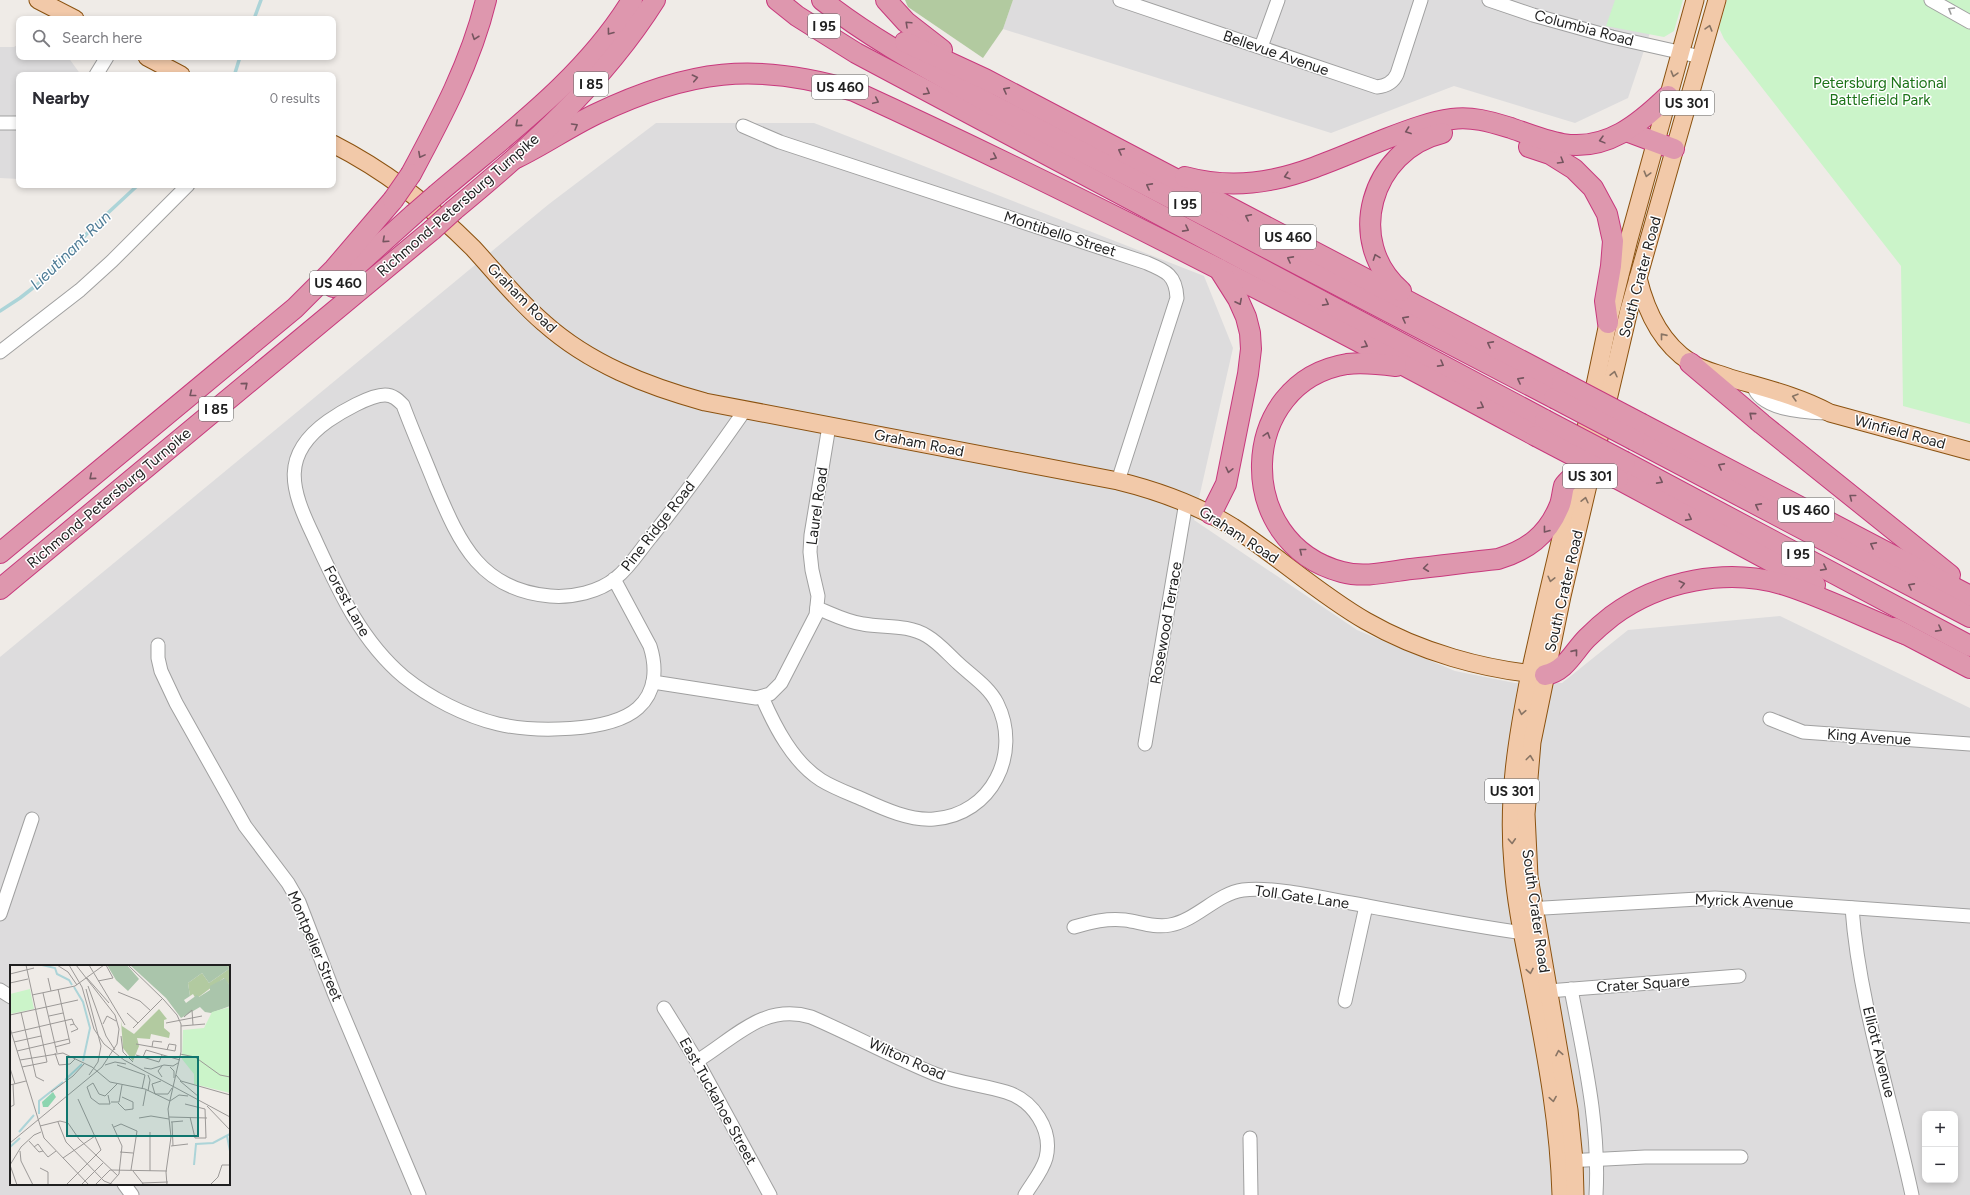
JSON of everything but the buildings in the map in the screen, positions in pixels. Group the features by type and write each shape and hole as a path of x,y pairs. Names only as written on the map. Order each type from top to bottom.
{"highway":[{"name":"Richmond-Petersburg Turnpike","path":"0,553 255,343 295,308 334,269 393,200 411,174 458,82 476,36 486,0"},
{"name":"US 460","path":"255,343 303,314 414,214 544,101 581,66 610,34 632,0"},
{"name":"Richmond-Petersburg Turnpike","path":"0,589 432,230 516,158 601,74 636,29 655,0"},
{"path":"777,0 797,16 856,53"},
{"name":"I 95","path":"791,0 856,53 1540,428"},
{"name":"I 95","path":"822,0 872,36 906,57 989,103 1558,390 1638,432 1970,617"},
{"name":"US 460","path":"839,0 913,46 985,80 1419,307 1558,390"},
{"path":"886,0 906,22 922,36 985,80"},
{"name":"US 460","path":"516,158 595,115 642,94 669,84 716,74 743,72 778,74 820,81 854,91 1023,171 1410,368 1540,428 1622,471 1905,634 1970,668"},
{"path":"1155,169 1190,178 1225,184 1266,182 1294,174 1412,129 1453,119 1484,120 1548,141 1570,145 1589,144 1605,140 1626,131 1646,117 1668,96"},
{"path":"966,113 1070,178 1151,235"},
{"path":"1419,307 1391,282 1378,263 1370,231 1373,201 1380,183 1391,165 1413,145 1435,135 1453,130 1469,130 1485,132 1550,154 1574,169 1593,188 1607,214 1613,242 1612,266 1605,301 1608,323"},
{"path":"1626,131 1639,134 1655,143 1674,148"},
{"path":"1211,514 1226,484 1248,374 1251,349 1250,333 1246,317 1238,299 1218,269"},
{"path":"1410,368 1366,363 1347,364 1331,369 1316,375 1300,386 1280,408 1273,419 1266,434 1261,464 1265,500 1271,515 1280,530 1298,548 1313,560 1342,572 1368,574 1498,559 1511,555 1525,549 1544,534 1552,523 1560,505 1565,485 1577,472"},
{"path":"1690,363 1762,424 1970,592"},
{"name":"US 460","path":"1638,432 1970,596"},
{"name":"I 95","path":"1622,471 1970,646"},
{"path":"1538,674 1560,670 1586,639 1621,610 1662,589 1708,579 1751,578 1784,585 1905,634"}],"main road":[{"path":"38,0 69,16"},
{"name":"South Crater Road","path":"1575,1195 1557,1121 1546,1057 1526,909 1526,814 1538,674 1577,472 1608,323 1655,143 1695,0"},
{"name":"South Crater Road","path":"1538,674 1566,581 1638,278 1717,0"},
{"path":"153,60 175,72"},
{"name":"Graham Road","path":"336,146 365,160 394,179 436,213 472,247 543,323 590,356 631,377 671,392 705,402 1118,481 1151,489 1186,502 1211,514 1249,538 1321,592 1387,633 1417,646 1454,658 1538,674"},
{"name":"Winfield Road","path":"1638,278 1643,298 1658,329 1690,363 1753,385 1809,402 1830,413 1970,451"},
{"name":"South Crater Road","path":"1530,934 1548,991 1565,1085 1567,1161 1561,1195"}],"street":[{"name":"Bellevue Avenue","path":"1120,0 1137,3 1377,87 1385,86 1396,77 1421,0"},
{"path":"1261,47 1278,0"},
{"name":"Columbia Road","path":"1489,0 1533,15 1612,37 1701,57"},
{"path":"1931,0 1970,22"},
{"path":"98,72 105,60"},
{"path":"0,123 16,123"},
{"name":"Montibello Street","path":"743,126 780,142 1139,260 1163,270 1168,274 1176,288 1177,298 1118,481"},
{"path":"0,352 80,290 112,261 185,188"},
{"name":"Forest Lane","path":"406,413 403,405 398,399 384,395 351,407 312,433 304,442 295,466 296,494 301,510 343,599 359,627 384,658 404,677 440,701 480,719 498,724 552,730 594,725 630,715 644,702 653,682 654,664 650,646 614,579"},
{"name":"Pine Ridge Road","path":"406,413 460,540 481,567 493,577 523,592 554,597 589,591 614,579 623,572 664,521 745,410"},
{"name":"Laurel Road","path":"762,697 770,694 781,684 814,622 818,596 810,552 811,535 829,426"},
{"name":"Rosewood Terrace","path":"1145,744 1186,502"},
{"path":"653,682 756,698 762,697 778,730 795,755 808,769 821,779 840,790 870,803 919,819 944,818 971,807 983,798 999,775 1006,747 1006,733 1002,714 988,690 933,640 918,631 906,628 863,624 846,620 817,608"},
{"name":"Montpelier Street","path":"158,645 158,658 161,671 176,703 245,826 288,883 299,902 334,993 417,1194"},
{"name":"King Avenue","path":"1770,719 1803,732 1970,744"},
{"path":"0,914 32,819"},
{"name":"Toll Gate Lane","path":"1074,927 1096,921 1111,919 1156,926 1170,925 1183,921 1230,894 1242,890 1257,889 1315,897 1464,925 1530,934"},
{"name":"Myrick Avenue","path":"1526,909 1715,898 1970,916"},
{"path":"1345,1001 1366,906"},
{"name":"Elliott Avenue","path":"1852,908 1855,945 1865,998 1912,1195"},
{"name":"Crater Square","path":"1548,991 1739,976"},
{"path":"1570,989 1591,1090 1596,1129 1598,1160 1596,1195"},
{"path":"0,990 10,996"},
{"name":"East Tuckahoe Street","path":"664,1008 697,1061 770,1195"},
{"name":"Wilton Road","path":"697,1061 764,1018 779,1014 791,1013 818,1020 938,1075 1006,1092 1018,1097 1036,1113 1046,1135 1048,1146 1042,1168 1025,1195"},
{"path":"1250,1138 1251,1195"},
{"path":"1567,1161 1645,1157 1741,1158"},
{"path":"125,1185 132,1195"}],"shaded area":[{"path":"1013,0 1661,0 1628,98 1575,123 1454,86 1331,133 1003,29"},
{"path":"16,46 16,60 70,60 79,72 16,72 16,179 0,178 0,47"},
{"path":"656,123 814,123 1204,276 1233,348 1194,520 1357,630 1455,671 1515,683 1562,683 1628,630 1780,616 1970,708 1970,1195 0,1195 0,657 549,204"}],"green space":[{"path":"905,0 1013,0 1003,29 983,58 908,7"},
{"path":"1615,0 1683,0 1674,31 1664,37 1606,26"},
{"name":"Petersburg National Battlefield Park","path":"1727,0 1970,0 1970,424 1903,406 1901,266 1724,39 1719,28"}],"waterway":[{"name":"Lieutinant Run","path":"255,16 261,0"},
{"name":"Lieutinant Run","path":"235,72 239,60"},
{"name":"Lieutinant Run","path":"0,311 43,280 96,224 135,188"}]}
